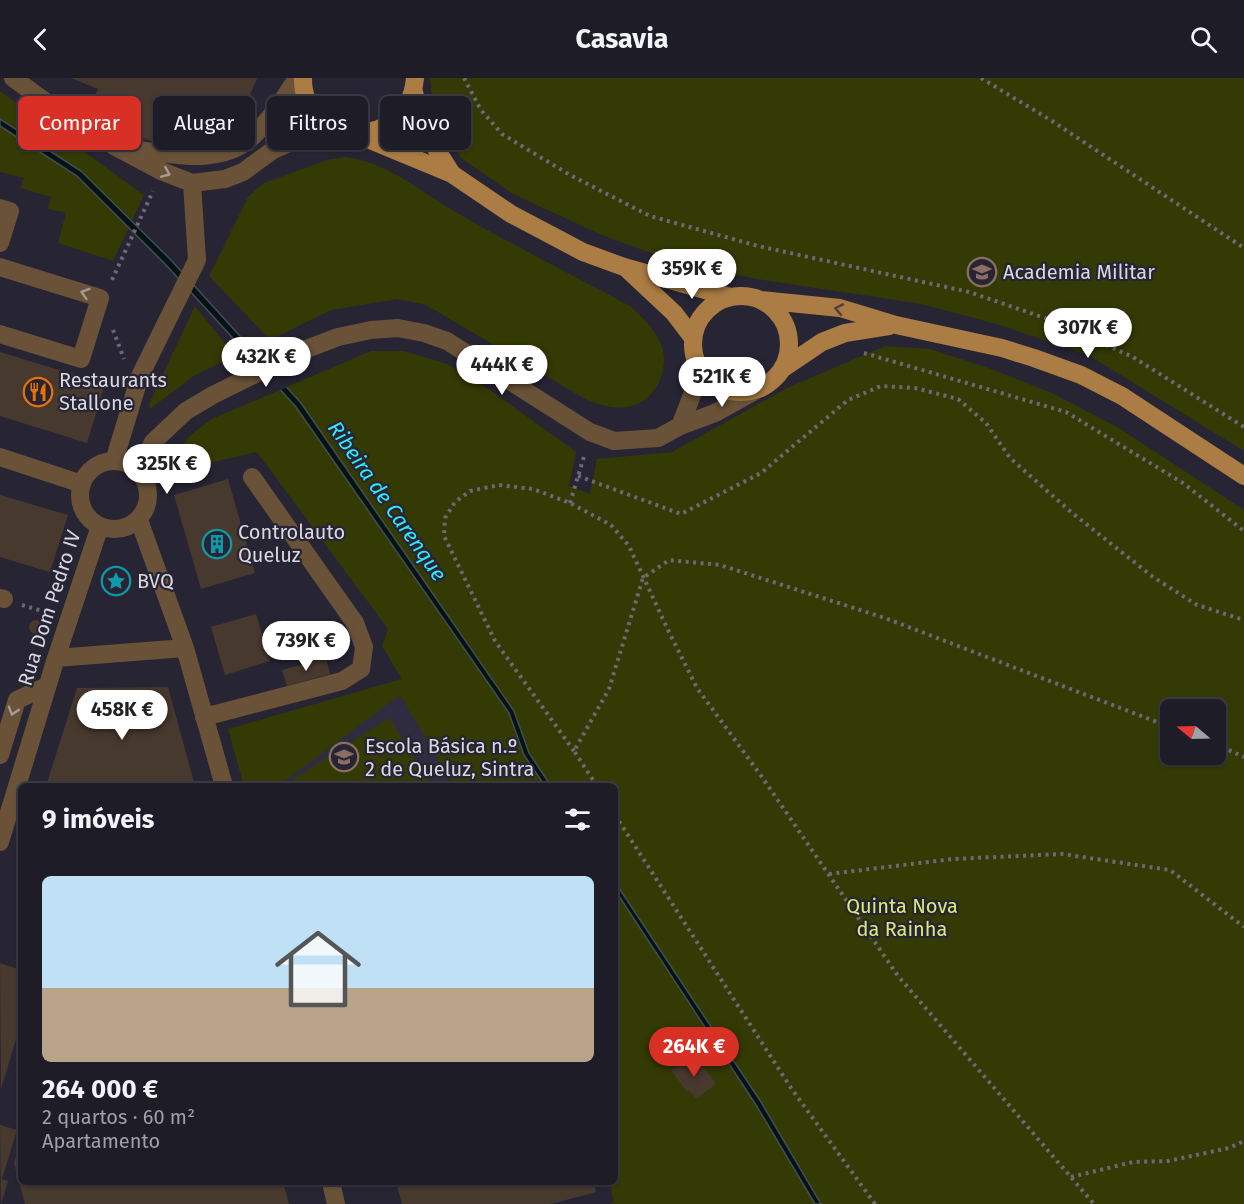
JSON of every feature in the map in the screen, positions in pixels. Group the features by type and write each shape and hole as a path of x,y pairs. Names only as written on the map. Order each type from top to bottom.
{"main road":[{"path":"303,78 306,96"},
{"path":"368,130 376,130 397,118 407,106 414,85"},
{"path":"414,85 423,128 452,174"},
{"path":"368,140 452,174 511,214 583,252 624,267 729,297 746,296 761,300 840,308 896,325 1002,348 1081,375 1122,396 1244,476"},
{"path":"624,267 674,313 693,338"},
{"path":"729,297 709,308 701,316 693,338 693,352 697,364 715,385 740,393 754,391 766,385 782,369 822,342 845,333 896,325"},
{"path":"761,300 775,309 784,322 789,338 788,354 782,369"}],"street":[{"path":"13,78 38,96"},
{"path":"141,150 171,154 210,155 230,150 251,139 283,100 297,78"},
{"path":"122,150 161,171 192,183 225,179 243,172 273,150"},
{"path":"114,461 142,374 197,260 192,183"},
{"path":"0,208 10,211 0,243"},
{"path":"0,267 100,298 81,359 0,334"},
{"path":"139,471 153,442 186,411 213,395 304,350 338,337 371,330 398,328 424,333 447,341 590,432 614,441 658,438 680,426 715,413 766,385"},
{"path":"680,426 694,390 697,364"},
{"path":"0,457 82,484"},
{"path":"114,461 123,462 139,471 145,479 148,500 139,520 116,530 99,526 91,520 81,504 80,494 82,484 90,470 106,462 114,461"},
{"path":"204,717 342,681 361,669 364,647 355,623 252,477"},
{"path":"139,520 185,648 223,783"},
{"name":"Rua Dom Pedro IV","path":"0,842 99,526"},
{"path":"56,658 185,648"},
{"path":"0,755 17,700 47,686"},
{"path":"332,1185 336,1204"}],"path":[{"path":"464,78 481,111 501,134 570,175 650,216 758,246 969,292 1045,318 1133,357 1244,427"},
{"path":"981,78 1052,121 1244,248"},
{"path":"112,281 148,203"},
{"path":"112,328 124,360 142,374"},
{"path":"861,353 1066,412 1183,483 1244,531"},
{"path":"578,476 681,514 761,473 848,400 881,386 915,388 958,399 986,423 1010,459 1071,512 1153,577 1197,605 1244,620"},
{"path":"570,504 590,432"},
{"path":"595,783 495,641 444,536 445,518 455,502 470,491 499,485 532,489 570,504 611,525 628,546 697,688 762,777 898,976 1094,1204"},
{"path":"574,751 609,689 643,578 669,560 720,565 885,618 1160,723"},
{"path":"2,598 68,619"},
{"path":"1226,749 1244,757"},
{"path":"618,820 791,1088 875,1204"},
{"path":"829,874 953,859 1062,854 1170,870 1244,927"},
{"path":"1071,1177 1133,1162 1168,1161 1199,1155 1229,1148 1244,1141"}],"shaded area":[{"path":"0,119 18,131 18,138 0,126"},
{"path":"37,150 48,150 81,171 170,259 301,403 514,711 529,753 549,783 543,783 524,755 509,713 296,407 166,265 77,176"},
{"name":"Escola Básica n.º 2 de Queluz, Sintra","path":"403,679 468,783 248,783"},
{"path":"618,887 761,1102 821,1204 815,1204 756,1105 618,895"}],"green space":[{"name":"Academia Militar","path":"430,78 1244,78 1244,451 1090,356 1000,325 921,304 757,279 681,264 602,235 513,194 461,158 456,150 471,150 471,96 432,96"},
{"path":"0,91 18,104 18,150 82,150 144,195 113,261 58,243 66,213 48,209 51,197 20,188 24,178 0,172"},
{"path":"345,157 361,160 388,171 474,223 630,306 654,332 663,352 662,372 653,391 646,399 627,407 612,407 592,402 426,305 397,299 331,310 270,340 209,276 248,197 264,183 327,160"},
{"path":"195,306 235,356 195,375 150,409 149,404"},
{"name":"Quinta Nova da Rainha","path":"885,346 930,349 991,369 1052,393 1119,428 1244,510 1244,1204 610,1204 614,1202 610,1185 618,1185 618,783 452,783 400,695 282,783 243,783 228,729 402,679 382,646 388,629 257,452 168,472 180,447 192,435 214,418 371,351 404,351 447,364 490,390 576,452 569,486 590,494 597,459 672,452 787,388"},
{"path":"389,718 430,782 291,783 290,781"}],"pier":[{"path":"254,347 289,386 277,392 242,353"}],"building":[{"path":"71,78 257,78 250,96 153,96 153,142 141,137 141,96 95,96 98,89"},
{"path":"0,352 105,384 87,443 0,416"},
{"name":"Controlauto Queluz","path":"228,479 255,573 201,589 174,495"},
{"path":"0,495 68,515 50,572 0,557"},
{"path":"256,614 270,661 225,675 211,627"},
{"path":"33,620 39,620 43,627 39,634 33,634 29,630 29,624"},
{"path":"326,658 330,674 287,686 282,670"},
{"path":"168,687 194,783 47,783 77,688"},
{"path":"0,963 18,969 18,1033 1,1089"},
{"path":"696,1057 716,1084 696,1099 689,1090 687,1092 671,1070"},
{"path":"0,1125 17,1130 2,1179 8,1181 1,1204"},
{"path":"18,1149 18,1178 14,1163"},
{"path":"20,1185 284,1185 289,1204 25,1204"},
{"path":"397,1185 595,1185 596,1192 551,1204 402,1204"}],"place":[{"name":"Academia Militar","path":"982,272"},
{"name":"Restaurants Stallone","path":"38,392"},
{"name":"Controlauto Queluz","path":"217,544"},
{"name":"BVQ","path":"116,581"},
{"name":"Escola Básica n.º 2 de Queluz, Sintra","path":"344,757"}],"water label":[{"name":"Ribeira de Carenque","path":"387,501"}]}
